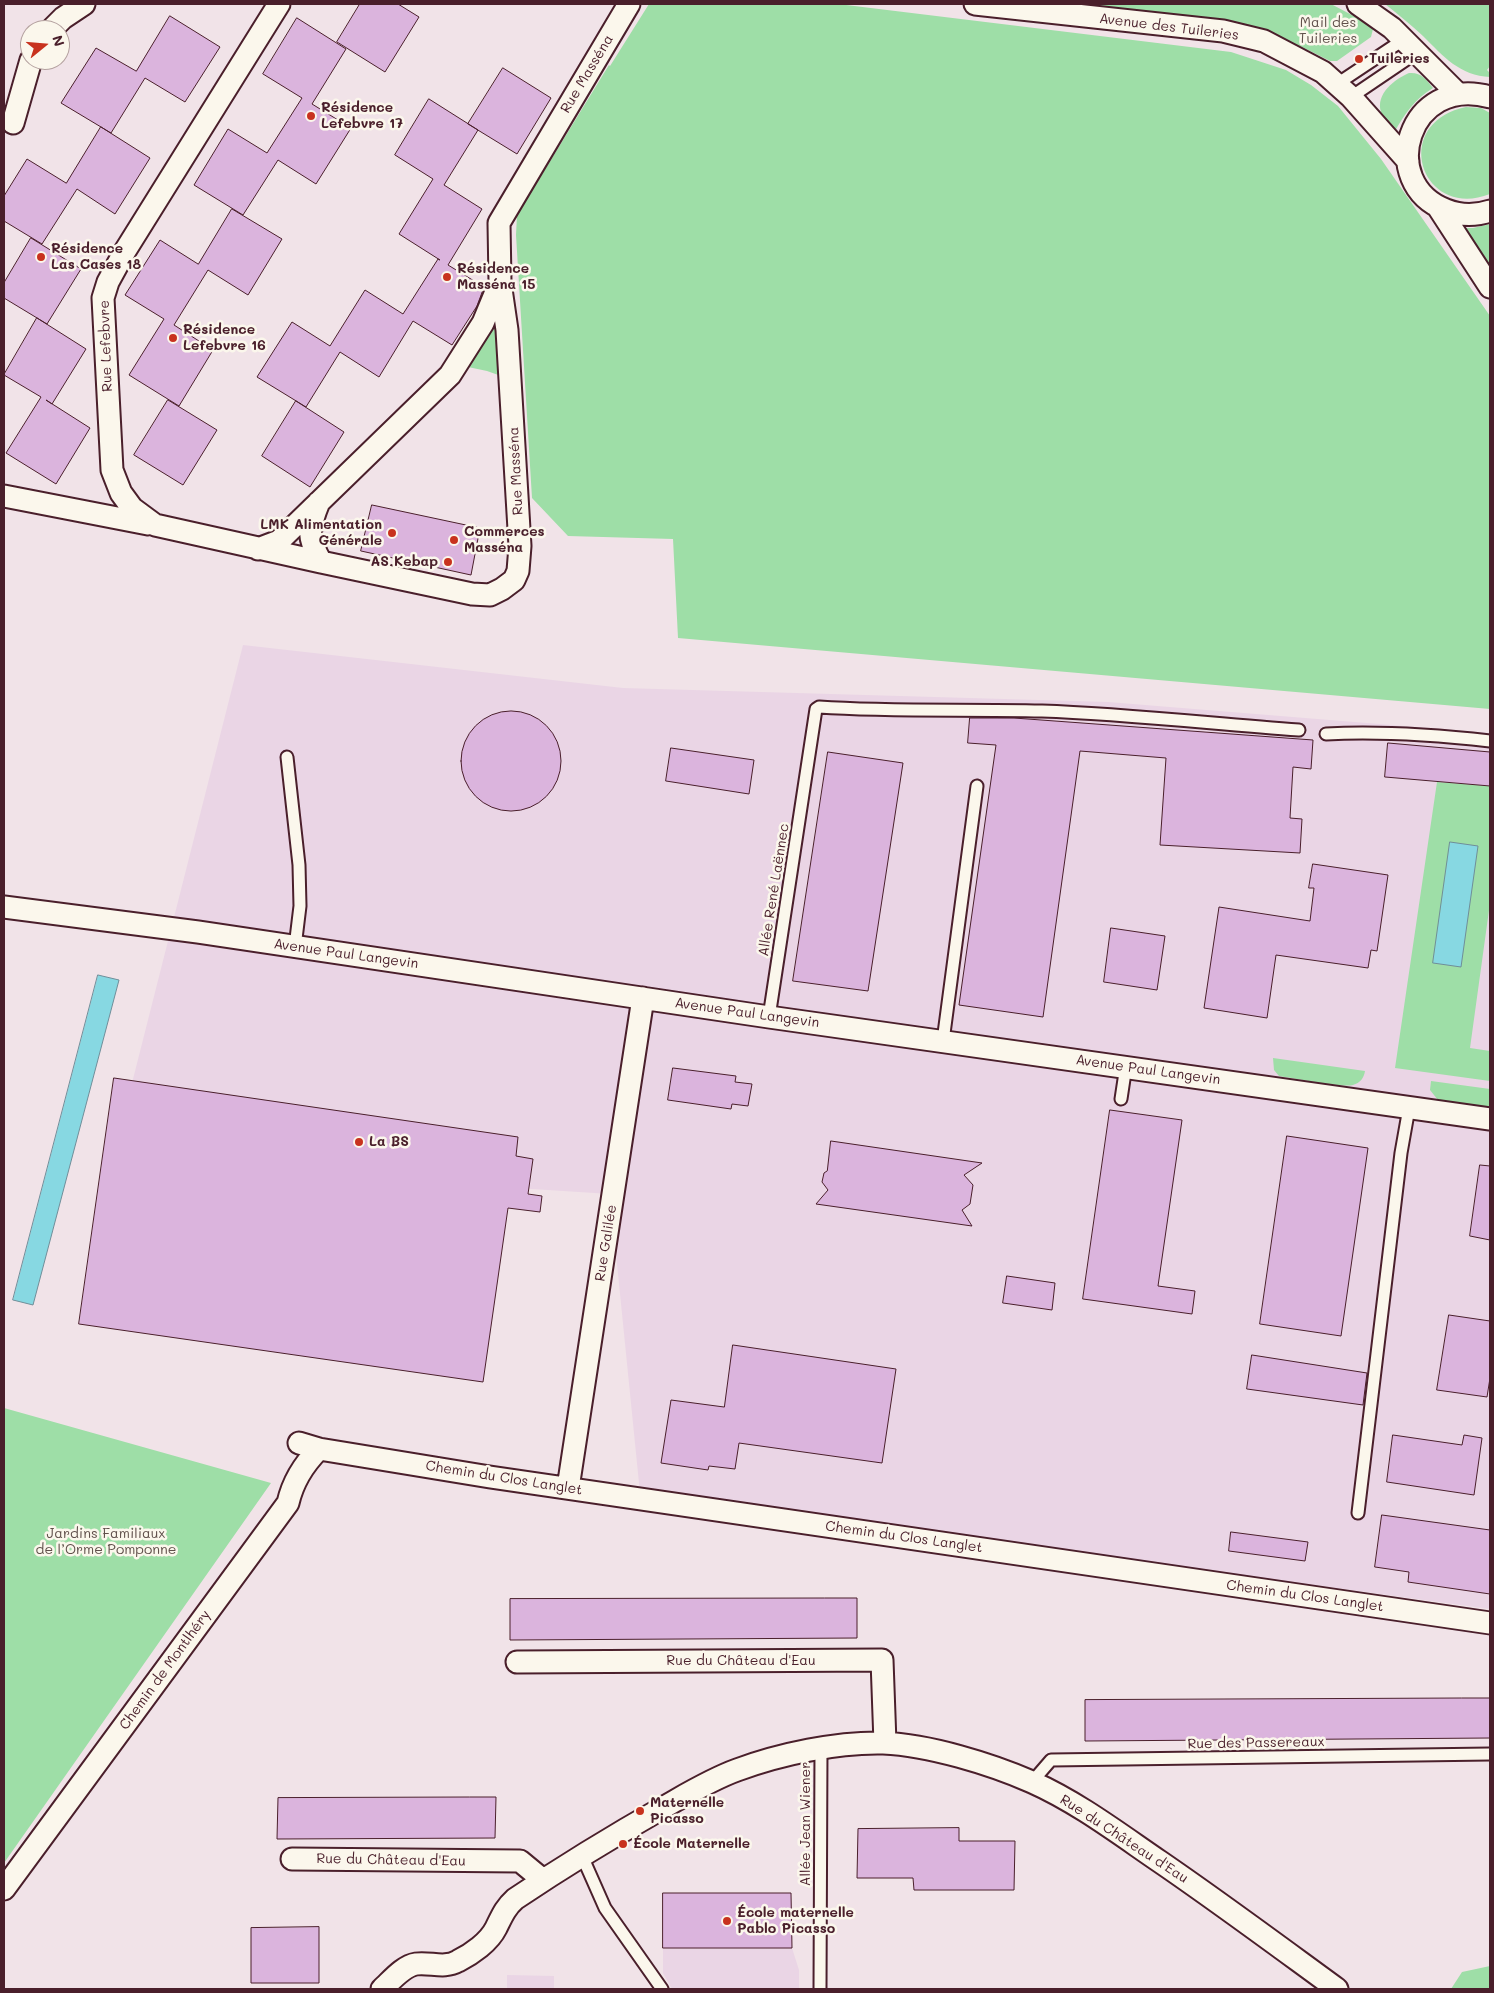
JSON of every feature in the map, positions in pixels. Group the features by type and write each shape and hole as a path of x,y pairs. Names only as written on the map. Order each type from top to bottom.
{"street":[{"path":"61,20 84,4"},
{"name":"Rue Lefebvre","path":"258,550 155,525 132,508 121,493 112,470 103,298 108,282 125,251 279,4"},
{"name":"Rue Masséna","path":"258,550 472,594 490,595 514,580 518,571 520,546 507,330 500,282 499,223 629,4"},
{"name":"Avenue des Tuileries","path":"975,4 1223,31 1264,41 1323,72 1344,90 1408,161"},
{"path":"1358,4 1392,28 1457,93"},
{"path":"14,123 28,70"},
{"path":"1490,97 1475,92 1457,93 1436,102 1419,118 1412,131 1408,146 1408,161 1413,180 1423,195 1438,207 1490,287"},
{"path":"1438,207 1457,214 1478,215 1490,211"},
{"name":"Rue Masséna","path":"258,550 279,541 450,375 483,323 500,282"},
{"path":"4,496 155,525"},
{"name":"Rue Masséna","path":"319,502 310,523 311,545 321,562"},
{"name":"Avenue Paul Langevin","path":"4,907 295,946 769,1017 1490,1119"},
{"name":"Rue Galilée","path":"568,1488 643,998"},
{"name":"Chemin du Clos Langlet","path":"309,1446 568,1488 1490,1623"},
{"name":"Chemin de Montlhéry","path":"4,1889 288,1503 309,1446"},
{"name":"Rue du Château d'Eau","path":"517,1662 882,1660 885,1743"},
{"name":"Rue du Château d'Eau","path":"382,1989 415,1964 441,1966 458,1962 490,1937 505,1908 510,1903 542,1880 708,1783 737,1770 821,1748 885,1743 916,1747 960,1758 1032,1782 1064,1799 1128,1840 1337,1989"},
{"name":"Rue du Château d'Eau","path":"292,1859 520,1861 542,1880"}],"lane":[{"path":"1344,90 1409,47"},
{"path":"1344,90 1409,47"},
{"name":"Allée René Laënnec","path":"769,1017 809,768 816,709 819,707 862,710 965,709 1046,711 1300,730"},
{"path":"1326,734 1361,732 1490,741"},
{"path":"287,757 299,865 300,906 295,946"},
{"path":"943,1041 977,786"},
{"path":"1122,1099 1126,1066"},
{"path":"1358,1513 1400,1163 1409,1108"},
{"name":"Allée Jean Wiener","path":"820,1989 821,1748"},
{"name":"Rue des Passereaux","path":"1032,1782 1051,1760 1490,1754"},
{"path":"582,1856 605,1908 662,1989"}],"shaded area":[{"path":"243,645 623,688 1108,702 1490,733 1490,1609 640,1493 610,1194 112,1162"},
{"name":"École maternelle Pablo Picasso","path":"663,1893 791,1893 792,1948 799,1970 799,1989 672,1989 663,1973"},
{"path":"507,1975 554,1976 554,1989 507,1989"}],"green space":[{"path":"649,4 838,4 1231,52 1286,70 1311,85 1338,106 1381,159 1490,316 1490,709 678,638 673,539 568,536 532,498 516,235 517,215 609,65"},
{"name":"Mail des Tuileries","path":"1060,4 1331,4 1369,24 1373,29 1371,37 1337,61 1330,61 1278,37"},
{"path":"1385,4 1490,4 1490,66 1487,70 1490,73 1490,77 1470,73 1453,64"},
{"path":"1409,73 1420,75 1433,88 1411,107 1395,131 1382,115 1381,99 1392,83"},
{"path":"1466,107 1481,108 1490,113 1490,194 1466,199 1446,194 1432,183 1423,167 1422,149 1428,131 1442,116"},
{"path":"1490,224 1490,268 1463,230 1465,228"},
{"path":"487,326 501,329 504,377 468,367"},
{"path":"1437,782 1490,786 1490,903 1470,1048 1490,1051 1490,1081 1395,1068"},
{"path":"1273,1058 1365,1071 1361,1080 1353,1085 1328,1084 1279,1076 1274,1070"},
{"path":"1431,1081 1490,1089 1490,1108 1438,1100 1430,1090"},
{"name":"Jardins Familiaux de l’Orme Pomponne","path":"4,1408 271,1483 4,1863"},
{"path":"1490,1966 1490,1989 1451,1989 1462,1972"}],"water":[{"path":"1450,842 1478,846 1461,967 1433,963"},
{"path":"98,975 119,980 33,1305 13,1300"}],"building":[{"path":"360,4 398,4 419,17 385,72 337,42"},
{"path":"170,16 220,47 185,102 145,78 111,133 61,103 96,48 136,71"},
{"name":"Résidence Lefebvre 17","path":"297,18 346,49 312,104 351,128 316,184 278,160 243,215 194,185 228,129 267,153 302,98 263,74"},
{"path":"503,68 551,98 517,154 468,124"},
{"name":"Résidence Masséna 15","path":"429,99 478,130 444,185 482,209 448,265 484,287 477,306 452,345 413,321 379,377 340,352 306,407 257,377 292,322 330,346 365,290 403,314 438,259 440,260 399,234 433,179 395,155"},
{"path":"101,127 150,158 115,214 77,189 42,244 4,221 4,196 27,159 66,183"},
{"name":"Résidence Lefebvre 16","path":"232,209 282,239 248,295 208,270 174,325 213,350 179,406 129,375 164,319 125,295 160,240 198,264"},
{"path":"31,238 81,269 47,324 4,298 4,283"},
{"path":"37,318 86,349 52,404 90,428 56,484 6,453 41,397 4,375"},
{"path":"168,400 217,430 183,485 134,455"},
{"path":"296,401 344,432 310,487 262,456"},
{"name":"Commerces Masséna","path":"372,505 480,528 471,575 361,551"},
{"path":"511,711 530,714 547,725 558,742 561,761 558,780 547,797 530,808 511,811 492,808 475,797 464,780 461,761 464,742 475,725 492,714"},
{"path":"970,718 1014,718 1313,740 1311,769 1293,767 1290,818 1302,819 1300,853 1160,845 1166,758 1080,751 1043,1017 959,1005 996,745 968,743"},
{"path":"1388,743 1490,752 1490,786 1385,777"},
{"path":"671,748 754,760 749,794 666,781"},
{"path":"828,752 903,763 868,991 793,981"},
{"path":"1313,864 1388,875 1377,951 1371,950 1368,968 1276,955 1267,1018 1204,1008 1219,907 1310,921 1314,888 1309,888"},
{"path":"1111,928 1165,936 1157,990 1104,982"},
{"path":"673,1068 736,1076 735,1082 752,1084 748,1106 732,1104 731,1109 668,1100"},
{"path":"114,1078 518,1137 516,1156 533,1159 528,1194 542,1196 540,1212 508,1208 483,1382 79,1324"},
{"path":"1110,1110 1182,1120 1158,1286 1195,1291 1192,1314 1083,1299"},
{"path":"1287,1136 1368,1148 1341,1336 1260,1324"},
{"path":"831,1141 982,1163 964,1175 973,1185 970,1204 962,1210 972,1226 816,1204 828,1190 822,1182 824,1173 827,1171"},
{"path":"1480,1165 1490,1166 1490,1240 1470,1236"},
{"path":"1007,1276 1055,1283 1052,1310 1003,1303"},
{"path":"1449,1315 1490,1321 1490,1378 1487,1397 1437,1390"},
{"path":"733,1345 896,1369 882,1463 739,1443 735,1469 709,1466 708,1470 661,1463 671,1400 724,1407"},
{"path":"1252,1355 1367,1373 1363,1405 1247,1389"},
{"path":"1393,1435 1462,1445 1464,1435 1482,1438 1474,1495 1387,1482"},
{"path":"1382,1515 1490,1530 1490,1594 1408,1582 1409,1572 1375,1567"},
{"path":"1231,1532 1308,1542 1305,1561 1229,1551"},
{"path":"857,1598 857,1638 510,1640 510,1599"},
{"path":"1490,1698 1490,1738 1085,1741 1085,1700"},
{"path":"496,1797 495,1838 277,1839 278,1798"},
{"path":"959,1828 959,1841 1015,1841 1014,1890 914,1890 913,1878 857,1878 858,1829"},
{"path":"663,1893 791,1893 792,1948 663,1948"},
{"path":"319,1927 319,1983 251,1983 251,1928"}],"place":[{"name":"Tuileries","path":"1359,59"},
{"name":"Résidence Lefebvre 17","path":"311,116"},
{"name":"Résidence Las Cases 18","path":"41,257"},
{"name":"Résidence Masséna 15","path":"447,277"},
{"name":"Résidence Lefebvre 16","path":"173,338"},
{"name":"LMK Alimentation Générale","path":"392,533"},
{"name":"Commerces Masséna","path":"454,540"},
{"name":"AS Kebap","path":"448,562"},
{"name":"La BS","path":"359,1142"},
{"name":"Maternelle Picasso","path":"640,1811"},
{"name":"École Maternelle","path":"623,1844"},
{"name":"École maternelle Pablo Picasso","path":"727,1921"}]}
